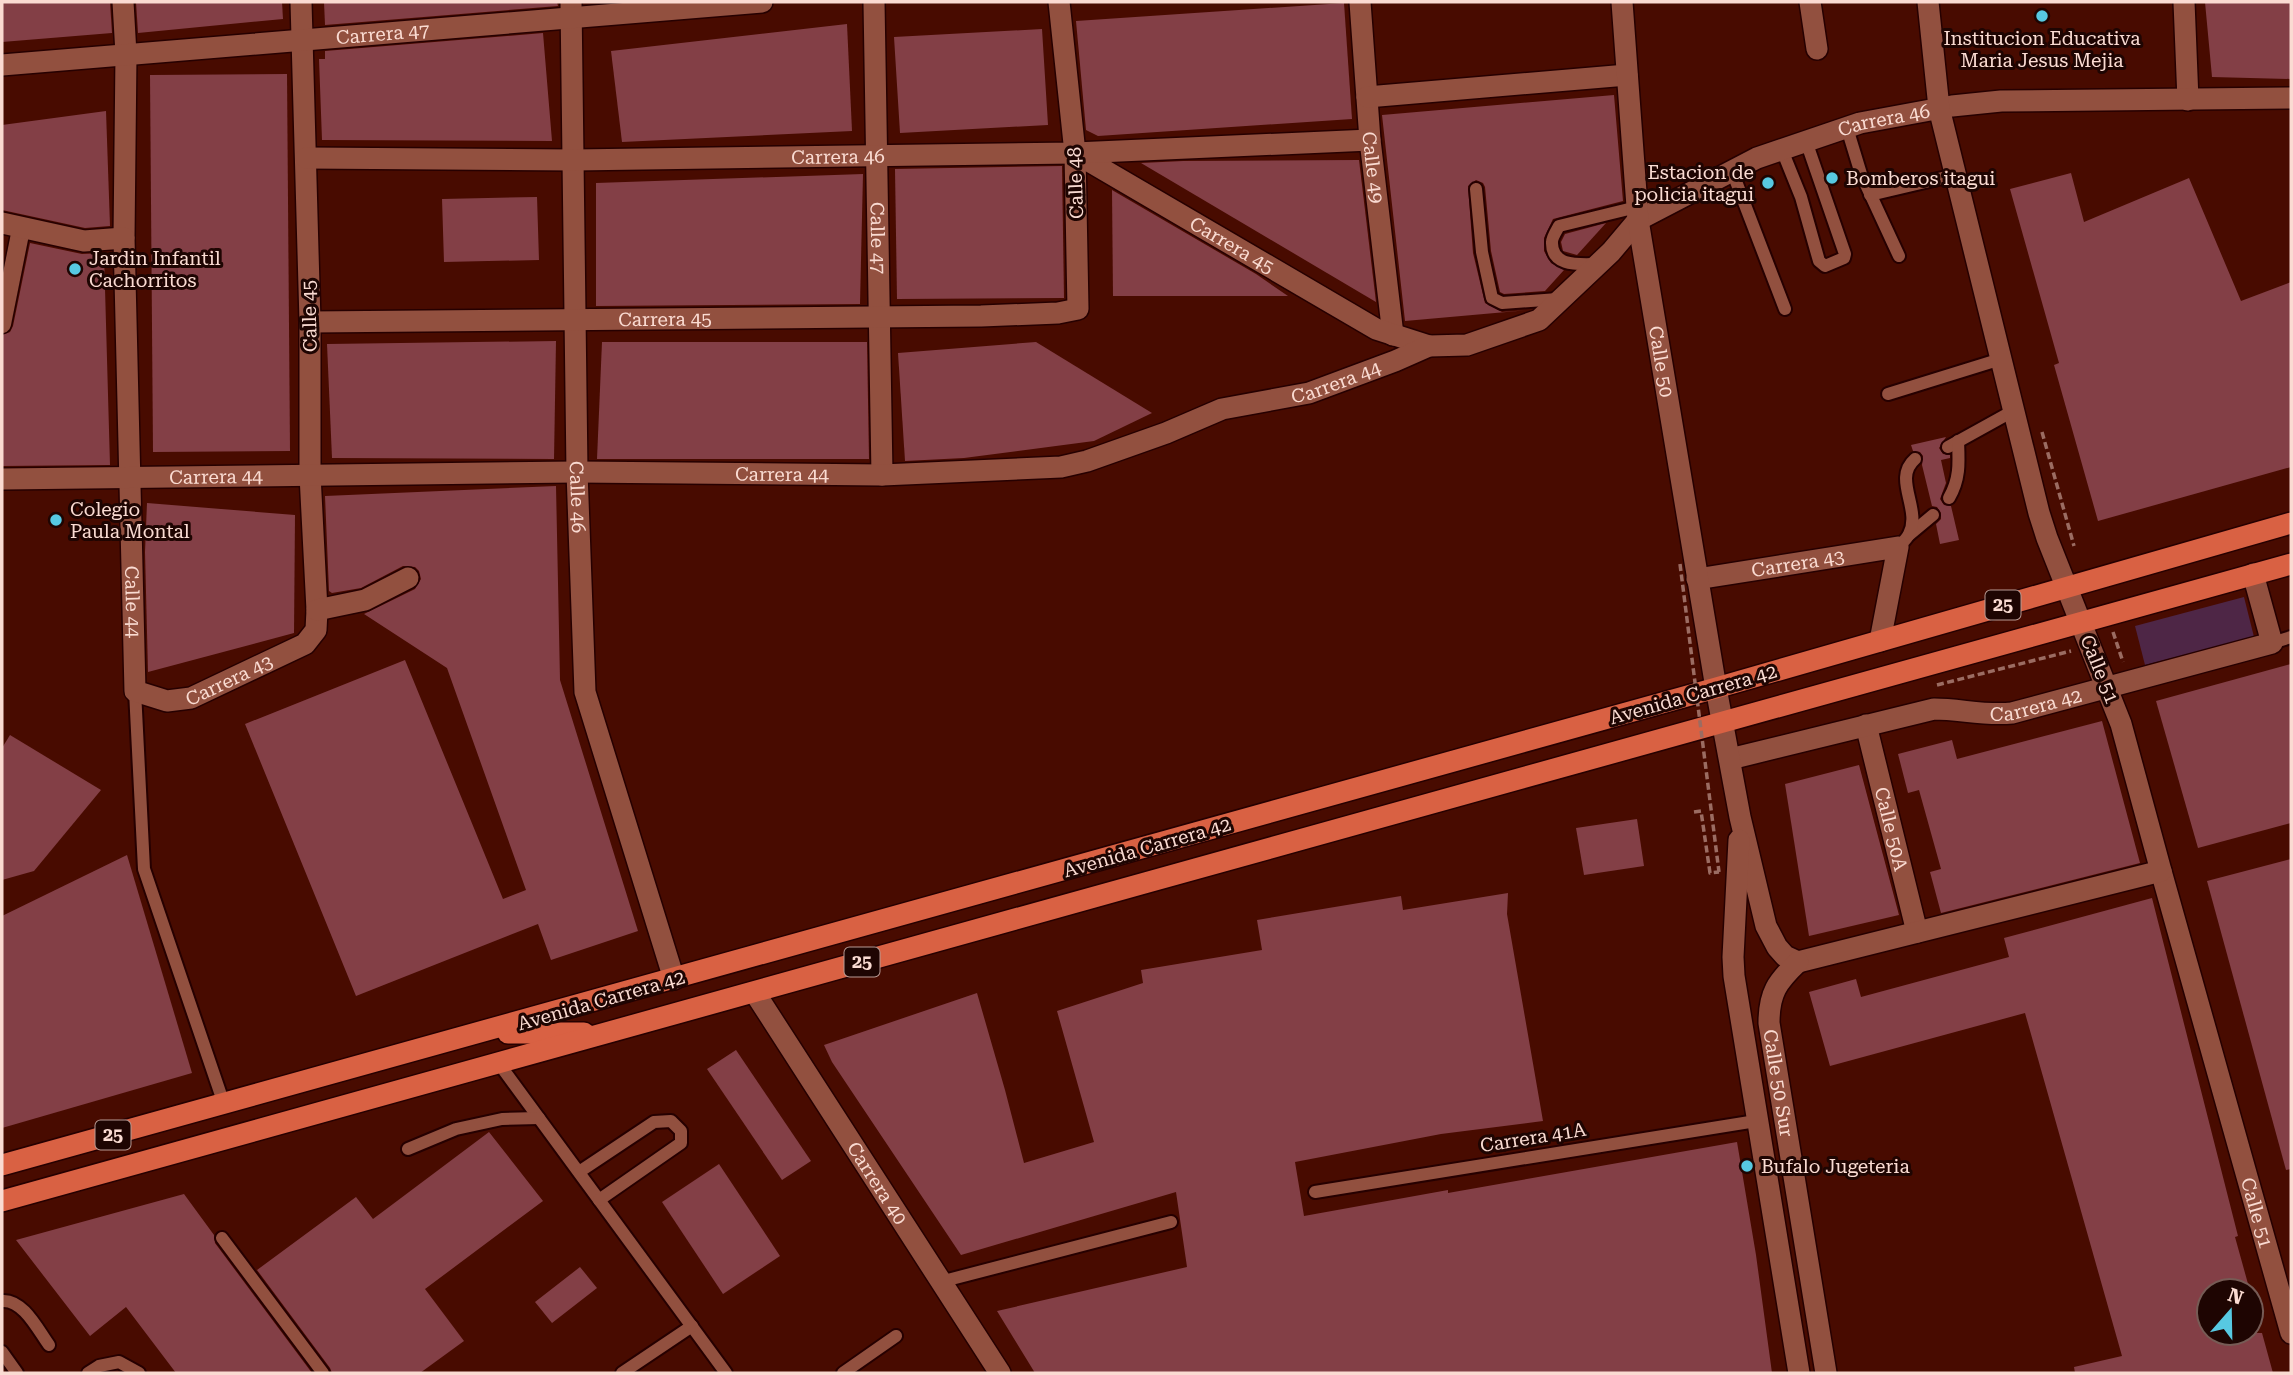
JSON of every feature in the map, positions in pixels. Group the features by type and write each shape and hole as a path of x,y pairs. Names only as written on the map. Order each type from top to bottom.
{"highway":[{"name":"Avenida Carrera 42","path":"2,1165 1716,688 2291,523"},
{"name":"Avenida Carrera 42","path":"2,1201 500,1065 1722,720 2291,564"},
{"path":"479,1034 614,1032"}],"street":[{"name":"Calle 44","path":"124,2 124,238 135,691"},
{"name":"Calle 45","path":"301,2 310,322 310,475 316,620"},
{"name":"Carrera 47","path":"2,65 302,39 571,10 762,2"},
{"name":"Calle 47","path":"874,2 882,475"},
{"name":"Calle 48","path":"1022,314 1077,310 1075,153 1059,2"},
{"name":"Calle 49","path":"1360,2 1370,140 1393,335"},
{"name":"Calle 50","path":"1622,2 1638,214 1722,720"},
{"path":"1810,2 1817,49"},
{"name":"Calle 51","path":"1928,2 1939,108 2039,513 2121,724 2291,1334"},
{"path":"2184,2 2188,100"},
{"name":"Calle 46","path":"571,10 577,471 584,692 674,979"},
{"path":"1367,96 1628,75"},
{"name":"Carrera 46","path":"1539,320 1598,264 1638,214 1758,158 1860,123 1939,108 2001,101 2291,97"},
{"name":"Carrera 46","path":"306,158 574,160 1075,153 1370,140"},
{"name":"Carrera 45","path":"1075,153 1352,316 1376,329 1429,346"},
{"path":"2,324 12,226 84,241 124,238"},
{"name":"Carrera 45","path":"310,322 1022,314"},
{"name":"Carrera 44","path":"2,479 577,471 882,475 1061,467 1087,461 1166,433 1222,409 1309,393 1429,346 1467,345 1539,320"},
{"path":"1880,641 1904,541"},
{"name":"Carrera 43","path":"1698,579 1904,541"},
{"name":"Carrera 42","path":"1730,759 1934,709 2012,713 2281,640 2253,575"},
{"path":"316,620 365,600 408,578"},
{"name":"Carrera 43","path":"135,691 167,701 191,698 305,644 316,620"},
{"name":"Calle 50 Sur","path":"1722,720 1740,817 1766,926 1777,947 1798,962 1777,984 1772,996 1769,1023 1826,1373"},
{"name":"Calle 50A","path":"1866,725 1917,932"},
{"name":"Calle 50 Sur","path":"1740,817 1732,957 1798,1373"},
{"path":"1798,962 2161,871"},
{"name":"Carrera 40","path":"755,993 1000,1373"}],"lane":[{"path":"1847,128 1861,174 1899,256"},
{"path":"1782,150 1801,197 1819,261 1825,266 1844,258 1846,254 1806,141"},
{"path":"1732,171 1785,310"},
{"path":"1870,195 1955,175"},
{"path":"1476,189 1482,252 1492,298 1502,303 1562,299"},
{"path":"1598,264 1567,264 1556,257 1552,242 1559,226 1638,214"},
{"path":"1888,394 2001,359"},
{"path":"1949,498 1957,485 1960,471 1953,444 2013,411"},
{"path":"1904,541 1913,519 1905,475 1907,466 1915,459"},
{"path":"1904,541 1933,515"},
{"name":"Calle 44","path":"135,691 144,869 224,1104"},
{"path":"500,1065 726,1373"},
{"path":"408,1149 456,1129 502,1119 540,1118"},
{"path":"579,1172 654,1122 671,1121 681,1131 681,1143 599,1200"},
{"name":"Carrera 41A","path":"1315,1192 1756,1121"},
{"path":"940,1282 1171,1222"},
{"path":"222,1238 323,1373"},
{"path":"2,1301 9,1301 20,1307 49,1345"},
{"path":"622,1373 692,1326"},
{"path":"843,1373 896,1336"},
{"path":"2,1352 17,1373"},
{"path":"89,1373 99,1366 120,1362 139,1373"}],"path":[{"path":"1680,564 1718,872 1710,873 1701,811 1694,812"}],"shaded area":[{"path":"2244,597 2254,637 2145,665 2135,626"}],"building":[{"path":"2,2 110,2 112,33 2,42"},
{"path":"136,2 282,2 283,19 138,33"},
{"path":"324,2 557,2 558,6 325,25"},
{"path":"2205,2 2291,2 2291,79 2212,77"},
{"path":"1344,3 1352,119 1098,136 1086,130 1076,21"},
{"path":"847,24 852,131 622,142 611,51"},
{"path":"1042,29 1048,125 900,133 894,37"},
{"path":"543,33 552,141 322,140 319,59 325,59 325,51"},
{"path":"287,74 290,451 153,452 150,75"},
{"path":"1614,95 1623,201 1553,219 1544,238 1544,251 1551,263 1564,270 1545,291 1500,292 1491,251 1485,187 1476,180 1468,186 1473,253 1485,303 1502,312 1528,310 1405,321 1382,115"},
{"path":"106,111 110,226 85,228 2,210 2,125"},
{"path":"1359,160 1376,302 1141,163 1183,161"},
{"path":"1062,166 1064,298 897,299 895,169"},
{"path":"2071,173 2084,222 2189,178 2241,301 2291,282 2291,467 2098,521 2054,365 2059,363 2010,189"},
{"path":"863,174 860,304 596,306 596,183"},
{"path":"1112,190 1256,274 1288,296 1113,296"},
{"path":"537,197 539,260 444,262 442,199"},
{"path":"1606,223 1577,255 1563,251 1561,242 1565,234"},
{"path":"30,243 82,254 104,253 110,465 2,466 2,335 10,332 13,326"},
{"path":"556,341 554,459 332,458 327,344"},
{"path":"602,342 867,342 869,459 597,459"},
{"path":"1036,342 1152,413 1094,441 964,458 905,461 898,353"},
{"path":"1946,437 1939,448 1943,454 1950,455 1950,458 1941,460 1946,483 1940,499 1944,505 1951,506 1959,540 1940,544 1936,524 1941,519 1941,513 1937,507 1932,506 1922,465 1923,456 1920,452 1913,451 1911,445"},
{"path":"556,486 560,680 638,931 551,960 538,924 356,996 245,724 405,660 503,899 526,890 447,668 364,614 415,589 421,579 419,571 415,567 403,566 361,588 332,593 329,591 325,496"},
{"path":"147,503 295,515 294,633 148,672 145,552"},
{"path":"2291,664 2291,823 2198,848 2156,701"},
{"path":"2102,721 2140,863 1941,913 1930,872 1941,869 1919,790 1908,793 1898,754 1952,740 1957,759"},
{"path":"10,735 101,790 34,871 2,880 2,748"},
{"path":"1859,765 1899,915 1809,936 1785,784"},
{"path":"1637,819 1644,866 1584,875 1576,828"},
{"path":"127,855 192,1073 2,1128 2,916"},
{"path":"2291,859 2291,1169 2286,1170 2207,881"},
{"path":"1508,893 1507,914 1543,1121 1441,1134 1295,1162 1304,1216 1737,1142 1772,1373 1035,1373 997,1311 1187,1267 1176,1192 961,1255 832,1062 824,1045 977,993 1024,1163 1094,1142 1057,1011 1143,983 1141,970 1262,950 1257,920 1401,896 1403,910"},
{"path":"2152,898 2246,1277 2195,1277 2195,1347 2265,1347 2265,1344 2273,1373 2075,1373 2074,1367 2122,1356 2025,1013 1830,1066 1809,992 1856,979 1861,997 2009,957 2004,938"},
{"path":"736,1050 811,1161 782,1180 707,1069"},
{"path":"489,1132 543,1201 425,1289 464,1341 420,1373 332,1373 257,1270 356,1197 373,1219"},
{"path":"719,1164 780,1256 723,1294 662,1202"},
{"path":"184,1194 214,1235 215,1243 312,1373 176,1373 126,1307 90,1336 16,1240"},
{"path":"580,1267 597,1288 552,1323 535,1302"}],"place":[{"name":"Institucion Educativa Maria Jesus Mejia","path":"2042,16"},
{"name":"Bomberos itagui","path":"1832,178"},
{"name":"Estacion de policia itagui","path":"1768,183"},
{"name":"Jardin Infantil Cachorritos","path":"75,269"},
{"name":"Colegio Paula Montal","path":"56,520"},
{"name":"Bufalo Jugeteria","path":"1747,1166"}]}
